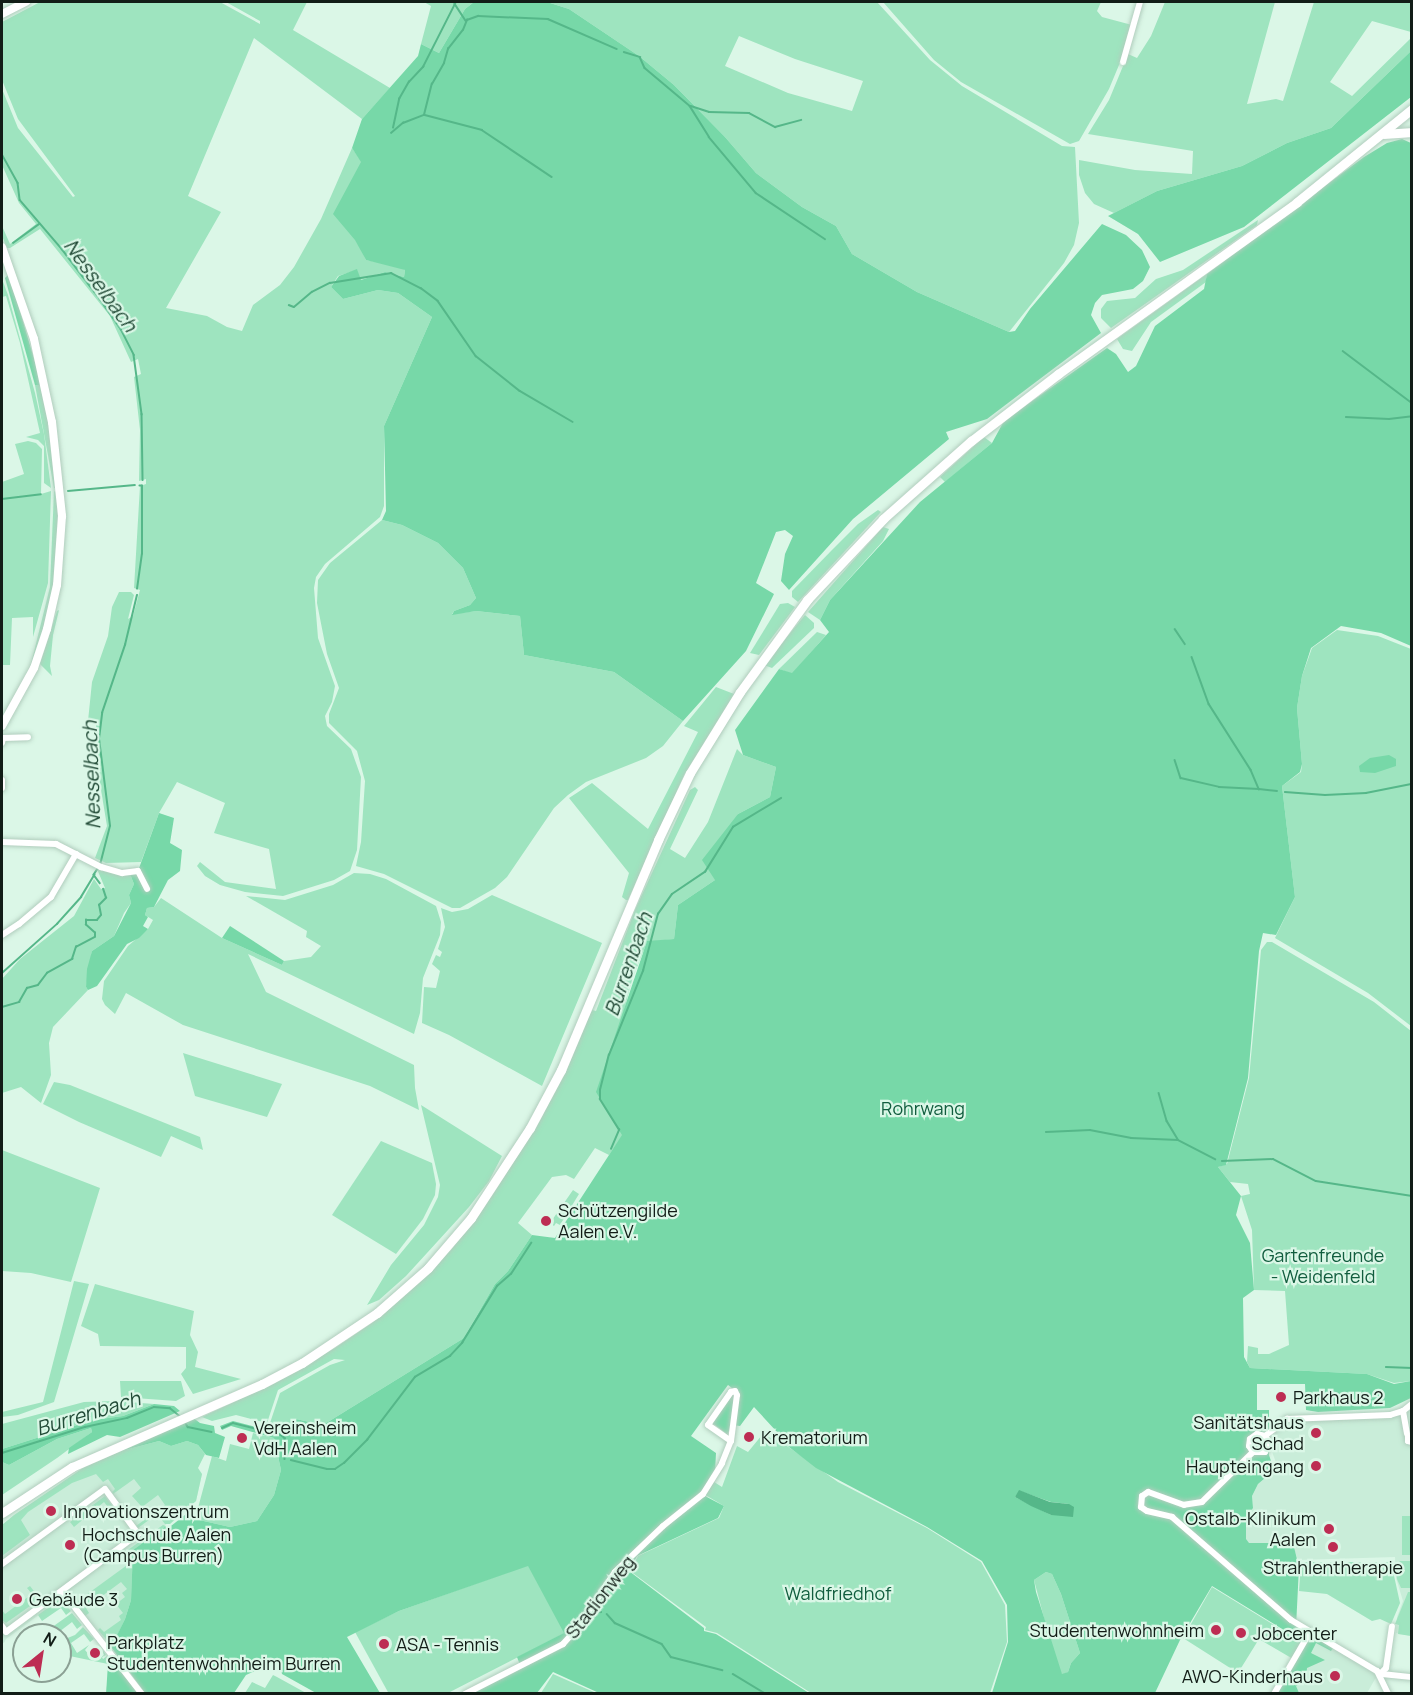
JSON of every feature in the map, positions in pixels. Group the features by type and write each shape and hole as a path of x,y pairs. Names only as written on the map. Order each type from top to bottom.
{"main road":[{"path":"2,14 26,2"},
{"path":"2,1513 72,1467 282,1374 359,1327 420,1276 471,1218 519,1147 551,1090 663,828 690,773 740,692 807,600 883,519 978,435 1058,374 1281,214 1412,109"},
{"path":"1400,120 1412,131"},
{"path":"1382,135 1412,131"},
{"path":"2,247 34,339 52,422 62,516 57,585 47,629 35,664 2,723"}],"street":[{"path":"1123,62 1132,39 1140,2"},
{"path":"2,743 3,738 28,737"},
{"path":"2,780 2,788"},
{"path":"2,842 56,844 99,866 122,873 138,871 147,889"},
{"path":"2,934 19,924 51,897 76,854"},
{"name":"Stadionweg","path":"465,1694 556,1649 571,1637 615,1572 663,1526 703,1494 722,1463 731,1441 737,1395 735,1391 731,1392 708,1425 731,1441"},
{"path":"1265,1436 1284,1421 1297,1417 1390,1415 1403,1411 1412,1404"},
{"path":"1403,1411 1409,1438"},
{"path":"1253,1452 1249,1446 1250,1439 1257,1434 1265,1436 1269,1442 1265,1452 1253,1452 1202,1502 1184,1505 1148,1492 1142,1496 1140,1504 1148,1511 1172,1517 1291,1620 1380,1674 1412,1677"},
{"path":"2,1564 105,1489 138,1534 62,1591 4,1629"},
{"path":"62,1591 142,1694"},
{"path":"1380,1674 1388,1662 1392,1626"},
{"path":"1274,1694 1310,1632"},
{"path":"1380,1674 1388,1694"}],"shaded area":[{"name":"Ostalb-Klinikum Aalen","path":"1411,1407 1411,1636 1396,1633 1397,1617 1403,1601 1396,1578 1395,1557 1298,1560 1292,1543 1248,1543 1246,1519 1253,1508 1252,1496 1258,1484 1278,1468 1271,1449 1272,1438 1282,1423 1394,1417"},
{"name":"Hochschule Aalen (Campus Burren)","path":"121,1451 202,1474 196,1501 145,1541 131,1600 111,1647 66,1595 28,1623 12,1623 12,1635 4,1643 2,1642 2,1525 83,1468"},
{"path":"1019,1490 1050,1502 1069,1504 1074,1507 1073,1517 1051,1515 1031,1506 1015,1497"},
{"path":"1310,1636 1378,1674 1367,1693 1284,1694"}],"green space":[{"path":"40,2 220,2 260,24 260,21 226,2 307,2 293,30 390,88 362,119 254,38 188,196 221,212 166,308 207,316 227,327 242,331 253,305 280,285 294,267 321,219 352,148 362,162 345,216 366,260 399,266 405,270 404,277 385,272 360,280 357,270 338,276 331,287 343,299 378,290 398,293 432,317 384,426 384,506 380,517 325,564 316,577 314,588 318,638 335,686 332,702 325,716 327,726 351,749 361,777 357,850 350,871 334,880 283,896 245,892 220,885 205,876 197,866 200,862 225,882 276,889 269,849 214,833 225,803 177,782 159,813 141,862 106,863 95,858 107,826 99,778 96,723 88,721 92,682 108,636 112,607 119,592 131,592 134,595 128,619 133,616 140,590 134,588 140,486 146,484 146,479 139,481 140,430 134,377 141,374 138,359 131,362 110,316 40,229 10,248 7,248 2,236 2,226 10,244 36,224 19,203 2,165 2,89 18,128 73,197 75,196 18,119 2,80 2,22"},
{"path":"424,2 474,2 465,9 439,53 421,44 431,6"},
{"path":"474,2 547,2 569,9 639,56 674,85 725,137 756,173 802,207 836,226 852,254 917,292 1009,332 1015,331 1030,309 1102,224 1126,235 1142,250 1150,267 1143,281 1133,289 1102,295 1095,303 1091,315 1101,333 987,419 946,432 949,439 853,519 789,590 781,581 785,554 793,536 785,530 776,532 756,583 774,594 746,651 683,721 614,672 524,655 520,616 476,611 452,615 454,611 470,605 476,598 463,568 438,543 402,525 382,520 386,511 384,426 432,317 398,293 378,290 343,299 331,287 339,276 357,269 361,280 385,272 404,277 405,270 366,260 355,240 333,214 361,162 352,148 362,119 418,56 421,44 439,53 465,9"},
{"path":"547,2 877,2 930,60 962,86 1062,146 1075,147 1079,223 1074,245 1064,263 1009,332 917,292 852,254 836,226 802,207 756,173 725,137 674,85 639,56 569,9","holes":["739,36 795,59 863,81 852,111 788,93 725,66"]},
{"path":"883,2 1101,2 1097,11 1102,17 1132,25 1129,41 1109,89 1079,141 1070,144 961,82 934,60"},
{"path":"1165,2 1275,2 1247,104 1276,99 1283,101 1314,2 1411,2 1411,32 1372,21 1330,82 1352,96 1411,38 1411,51 1331,128 1287,143 1242,166 1157,191 1114,213 1094,204 1085,193 1079,175 1079,160 1135,170 1192,174 1193,151 1088,134 1109,100 1128,54 1137,58 1151,36"},
{"path":"1411,51 1411,97 1244,227 1160,262 1138,234 1108,216 1157,191 1242,166 1287,143 1331,128"},
{"name":"Rohrwang","path":"1402,139 1411,143 1411,646 1381,633 1341,626 1311,648 1302,676 1297,708 1302,764 1300,772 1282,786 1295,897 1276,935 1263,933 1259,951 1248,1078 1226,1165 1218,1167 1241,1196 1236,1215 1250,1243 1254,1290 1243,1298 1244,1357 1250,1368 1367,1374 1394,1384 1411,1381 1411,1398 1390,1408 1318,1412 1306,1410 1305,1384 1257,1384 1257,1410 1269,1410 1269,1455 1273,1467 1271,1473 1258,1484 1252,1496 1253,1508 1246,1519 1246,1539 1249,1543 1293,1543 1299,1567 1296,1627 1287,1632 1212,1586 1180,1640 1155,1693 992,1693 1008,1642 1007,1605 982,1561 927,1527 816,1468 780,1440 777,1432 754,1407 740,1426 733,1425 727,1434 711,1422 736,1391 728,1385 691,1436 716,1453 715,1473 692,1503 632,1553 569,1637 520,1665 517,1657 564,1633 528,1566 399,1611 347,1637 380,1693 316,1693 282,1674 279,1660 246,1675 234,1693 145,1693 111,1647 125,1619 131,1600 133,1550 190,1511 193,1513 192,1524 195,1519 230,1527 257,1521 274,1495 281,1470 274,1438 231,1426 222,1430 220,1426 233,1421 279,1433 288,1430 296,1419 323,1425 464,1338 495,1284 508,1271 532,1235 555,1238 622,1135 596,1092 647,941 674,939 678,905 715,880 702,860 738,814 770,797 776,767 743,755 735,730 779,669 792,673 829,632 820,620 830,600 920,502 992,443 1004,421 1107,348 1116,354 1128,372 1136,366 1155,326 1204,289 1207,274 1364,157 1387,143","holes":["1020,1491 1051,1502 1069,1504 1051,1515 1015,1497","1046,1572 1052,1574 1061,1594 1080,1653 1071,1663 1068,1672 1062,1674 1034,1580"]},
{"path":"1258,220 1257,225 1111,328 1101,318 1101,309 1107,301 1135,298 1156,279 1183,270"},
{"path":"9,274 42,386 35,385 5,278"},
{"path":"1207,274 1206,282 1151,322 1132,351 1123,349 1117,339"},
{"path":"2,279 35,393 44,434 51,488 44,483 44,446 38,440 26,437 40,433 20,343 6,296 2,297"},
{"path":"35,385 42,386 52,441 56,488 54,488"},
{"path":"984,437 992,443 945,482 940,477"},
{"path":"28,441 36,443 42,449 41,494 51,491 48,583 33,637 33,617 12,618 10,665 2,665 2,482 24,474 15,444"},
{"path":"54,491 57,493 58,527 54,584 41,638 30,668 50,587"},
{"path":"878,510 881,512 798,602 792,597 792,591 832,550 858,524"},
{"path":"382,520 402,525 438,543 463,568 476,598 470,605 452,614 476,611 520,616 524,655 614,672 683,721 663,746 646,758 586,782 568,795 554,808 507,877 495,888 460,908 452,908 384,874 356,866 361,842 365,781 357,751 329,723 329,714 339,688 327,654 317,603 318,580 330,563"},
{"path":"883,527 889,529 883,541 830,600 820,620 808,612"},
{"path":"788,603 795,607 759,655 750,653 780,604"},
{"path":"59,610 53,635 50,666 52,676 40,664"},
{"path":"805,615 814,623 814,628 772,668 764,665"},
{"path":"1337,630 1378,636 1411,649 1411,1026 1368,993 1275,938 1295,897 1282,786 1301,772 1297,708 1302,676 1312,648"},
{"path":"817,632 826,635 792,674 779,669"},
{"path":"716,687 734,694 684,775 628,900 626,900 622,897 629,873 569,798 592,783 648,829 698,732 684,726"},
{"path":"737,749 743,755 776,767 770,797 738,814 715,880 678,905 674,939 647,942 632,980 621,1022 623,1135 609,1155 595,1148 574,1179 566,1175 552,1177 518,1223 532,1235 508,1271 495,1284 464,1338 323,1425 296,1419 288,1430 270,1423 280,1393 330,1365 345,1360 334,1359 278,1390 267,1423 236,1415 212,1421 202,1417 275,1383 335,1348 372,1323 451,1250 492,1196 542,1117 592,1010 596,1011 635,910 690,790 695,787 698,790 670,849 685,858 708,822"},
{"path":"1389,755 1396,759 1396,766 1375,773 1360,772 1359,766 1370,758"},
{"path":"159,813 174,818 170,843 182,850 180,871 168,880 154,907 147,908 145,915 148,917 143,926 148,929 139,938 127,944 97,986 88,990 86,987 87,969 92,951 114,936 131,903 129,895 134,884 130,874 138,871"},
{"path":"97,869 130,874 134,884 129,895 131,903 114,936 92,951 86,987 88,990 53,1027 49,1043 51,1075 41,1103 21,1087 2,1093 2,979 20,959 74,916 94,879 101,889 105,888"},
{"path":"354,873 370,874 386,879 436,906 441,922 440,935 423,978 420,1013 414,1034 248,954 266,992 414,1065 419,1110 370,1086 183,1025 126,993 115,1014 105,1005 102,999 104,981 128,946 148,929 153,920 145,915 147,908 154,907 161,898 222,938 282,965 284,961 311,957 321,946 306,937 307,931 246,896 285,900 333,885"},
{"path":"492,895 602,943 542,1086 449,1035 422,1023 424,987 436,988 440,971 432,964 436,955 440,957 442,952 438,949 445,927 441,908 452,912 468,909"},
{"path":"230,926 284,961 282,965 222,938"},
{"name":"Gartenfreunde - Weidenfeld","path":"1267,942 1272,942 1374,1002 1411,1031 1411,1381 1394,1383 1367,1374 1250,1368 1247,1362 1248,1346 1258,1348 1258,1354 1269,1354 1289,1345 1285,1291 1254,1290 1252,1230 1241,1196 1250,1194 1248,1184 1230,1182 1218,1167 1227,1164 1249,1078 1261,950"},
{"path":"183,1053 282,1084 267,1117 195,1096"},
{"path":"54,1082 70,1085 200,1137 203,1150 171,1136 161,1157 79,1122 43,1104"},
{"path":"421,1105 502,1156 489,1181 469,1207 406,1276 379,1300 367,1305 391,1265 424,1225 438,1197 440,1185"},
{"path":"381,1141 432,1163 436,1184 435,1195 423,1219 396,1254 332,1215"},
{"path":"2,1150 100,1188 71,1282 31,1273 2,1271"},
{"path":"573,1190 579,1194 560,1225 556,1223 554,1226 550,1223"},
{"path":"74,1281 89,1284 54,1402 18,1415 2,1417 2,1412 43,1402"},
{"path":"95,1284 194,1311 190,1335 198,1352 195,1367 241,1379 193,1394 181,1374 186,1368 186,1347 100,1346 98,1334 81,1326"},
{"path":"120,1381 181,1381 185,1396 176,1401 121,1397"},
{"path":"115,1401 154,1404 123,1416 93,1420 2,1449 2,1424 84,1402"},
{"path":"154,1404 174,1406 180,1411 120,1437 107,1435 68,1454 69,1448 92,1432 91,1428 57,1439 9,1465 2,1462 2,1449 93,1420 123,1416"},
{"path":"192,1417 200,1423 214,1426 215,1433 225,1437 219,1458 206,1455 198,1445 187,1441 171,1446 159,1441 121,1451 120,1449"},
{"path":"91,1428 92,1432 2,1495 2,1462 9,1465 57,1439"},
{"path":"253,1433 274,1438 281,1470 274,1495 257,1521 230,1527 195,1519 212,1456 226,1461 230,1444 249,1449"},
{"name":"Waldfriedhof","path":"762,1435 780,1441 838,1482 927,1528 981,1562 1005,1605 1007,1642 990,1693 811,1693 717,1633 705,1630 706,1627 630,1571 638,1556 719,1518 724,1506 702,1493 711,1480 722,1487 737,1446 748,1452"},
{"path":"159,1441 171,1446 187,1441 198,1445 205,1454 198,1468 202,1474 196,1501 170,1524 165,1524 157,1514 138,1528 136,1526 165,1505 158,1495 142,1507 132,1496 141,1488 134,1479 113,1494 115,1489 108,1479 103,1482 96,1474 72,1483 28,1512 21,1520 30,1535 2,1556 2,1525 14,1515 83,1468 121,1451"},
{"path":"703,1495 724,1506 718,1518 637,1556 629,1571 704,1628 704,1631 716,1634 809,1693 599,1693 553,1672 537,1693 470,1693 561,1647 615,1573"},
{"path":"105,1496 115,1510 112,1512 104,1502 74,1527 70,1522"},
{"path":"1402,1516 1411,1516 1411,1555 1402,1555"},
{"path":"163,1525 166,1526 133,1550 131,1600 112,1646 98,1630 100,1628 104,1632 121,1620 119,1616 123,1613 116,1604 125,1597 122,1593 127,1589 121,1582 86,1608 89,1613 85,1616 75,1603 130,1563 125,1556 120,1559 118,1557"},
{"path":"1400,1561 1411,1561 1411,1588 1401,1588 1397,1579 1396,1566"},
{"path":"1301,1562 1391,1562 1400,1603 1391,1624 1380,1619 1372,1621 1327,1594 1299,1591"},
{"path":"528,1565 565,1633 448,1693 389,1694 355,1632 399,1611"},
{"path":"1046,1572 1052,1574 1061,1594 1080,1653 1071,1663 1068,1672 1062,1675 1054,1656 1034,1580"},
{"path":"30,1586 40,1599 6,1623 2,1620 2,1610 5,1614 32,1594 27,1588"},
{"path":"1212,1587 1287,1633 1298,1626 1308,1633 1293,1659 1259,1639 1238,1673 1183,1638"},
{"path":"1408,1592 1411,1592 1411,1636 1398,1634 1399,1625 1395,1624"},
{"path":"60,1599 71,1611 66,1615 61,1608 42,1621 38,1615"},
{"path":"72,1613 82,1625 77,1629 72,1622 58,1623"},
{"path":"83,1627 94,1639 90,1642 84,1634 72,1642 72,1636"},
{"path":"1311,1635 1333,1648 1331,1651 1316,1643 1311,1653 1325,1660 1307,1668 1306,1680 1296,1686 1299,1693 1277,1692"},
{"path":"72,1645 77,1653 89,1645 85,1650 91,1657 99,1658 104,1655 102,1649 106,1655 102,1657 103,1659 107,1656 111,1661 108,1664 72,1656"},
{"path":"112,1661 138,1693 106,1694 108,1664"},
{"path":"553,1674 596,1693 541,1693"},
{"path":"273,1675 306,1693 245,1693 252,1682 265,1688"}],"waterway":[{"path":"456,2 455,4 466,21"},
{"path":"393,128 399,99 409,82 423,67 455,4"},
{"path":"391,133 403,123 424,115 432,84 444,63 448,49 463,30 467,20 478,16 548,19 617,49"},
{"path":"624,52 640,57 645,68 690,106 709,137 756,193 825,239"},
{"path":"691,106 709,112 749,113 775,127 801,120"},
{"path":"425,115 482,130 552,177"},
{"name":"Nesselbach","path":"2,154 18,183 20,200 62,249 100,299 121,329 134,355 142,414 143,480"},
{"path":"13,243 39,224"},
{"path":"289,305 294,307 312,292 330,283 391,273 421,288 438,301 476,356 520,391 573,422"},
{"path":"1343,351 1412,403"},
{"path":"1346,417 1389,419 1412,416"},
{"path":"68,491 135,485"},
{"name":"Nesselbach","path":"137,589 142,554 142,486 140,486"},
{"path":"2,499 41,494"},
{"name":"Nesselbach","path":"100,865 110,826 99,739 102,713 125,645 137,595"},
{"path":"1175,629 1185,644"},
{"path":"1192,657 1209,704 1251,770 1259,789 1277,791"},
{"path":"1175,760 1181,778 1219,787 1259,789"},
{"path":"1285,792 1325,795 1366,793 1412,784"},
{"name":"Burrenbach","path":"611,1149 619,1130 600,1099 600,1090 609,1055 643,971 658,914 672,894 705,872 733,827 781,798"},
{"name":"Nesselbach","path":"98,869 94,875 100,883"},
{"path":"2,973 57,924 81,897 94,875"},
{"name":"Nesselbach","path":"2,1007 19,1002 27,988 38,985 47,973 72,959 76,947 95,937 95,933 86,925 86,920 97,920 101,915 99,905 106,898 103,889"},
{"path":"1159,1093 1167,1121 1178,1139"},
{"path":"1046,1132 1090,1130 1131,1138 1178,1140 1215,1159"},
{"path":"1222,1161 1273,1159 1316,1181 1412,1196"},
{"name":"Burrenbach","path":"291,1460 327,1469 335,1469 344,1463 367,1440 415,1377 450,1356 462,1343 497,1286 511,1274 531,1243"},
{"path":"1386,1367 1412,1368"},
{"name":"Burrenbach","path":"2,1453 85,1427 127,1418 154,1407 170,1408 180,1416"},
{"name":"Burrenbach","path":"185,1422 188,1427 211,1432"},
{"name":"Burrenbach","path":"222,1428 233,1423 281,1435 285,1438 285,1459"},
{"path":"576,1637 592,1613 601,1612"},
{"path":"607,1614 615,1623 662,1644 671,1657 722,1670"},
{"path":"733,1674 766,1694"}],"place":[{"name":"Schützengilde Aalen e.V.","path":"546,1221"},
{"name":"Parkhaus 2","path":"1281,1397"},
{"name":"Sanitätshaus Schad","path":"1316,1433"},
{"name":"Krematorium","path":"749,1437"},
{"name":"Vereinsheim VdH Aalen","path":"242,1438"},
{"name":"Haupteingang","path":"1316,1466"},
{"name":"Innovationszentrum","path":"51,1511"},
{"name":"Ostalb-Klinikum Aalen","path":"1329,1529"},
{"name":"Hochschule Aalen (Campus Burren)","path":"70,1545"},
{"name":"Strahlentherapie","path":"1333,1547"},
{"name":"Gebäude 3","path":"17,1599"},
{"name":"Studentenwohnheim","path":"1216,1630"},
{"name":"Jobcenter","path":"1241,1633"},
{"name":"ASA - Tennis","path":"384,1644"},
{"name":"Parkplatz Studentenwohnheim Burren","path":"95,1653"},
{"name":"AWO-Kinderhaus","path":"1335,1676"}]}
